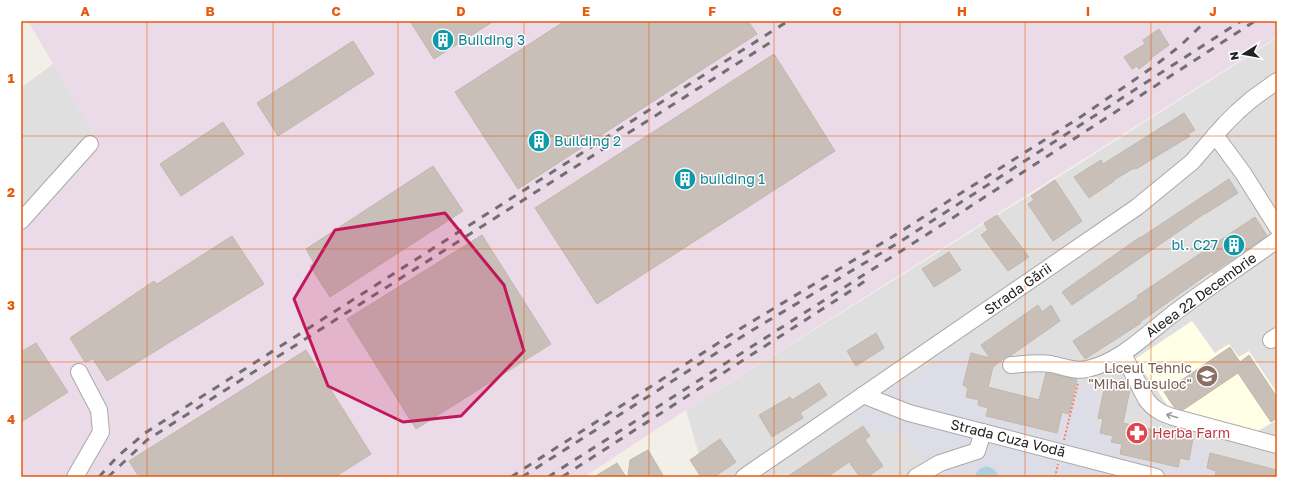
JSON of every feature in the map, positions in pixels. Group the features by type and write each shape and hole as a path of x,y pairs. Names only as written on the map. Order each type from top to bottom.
{"street":[{"name":"Strada Gării","path":"744,477 1137,207 1192,162 1225,124 1252,99 1277,81"},
{"path":"1215,135 1243,172 1277,227"},
{"path":"21,221 90,144"},
{"name":"Aleea 22 Decembrie","path":"1011,365 1031,363 1050,364 1085,370 1100,365 1122,354 1178,310 1277,240"},
{"path":"1122,354 1146,399 1157,410 1173,417 1277,445"},
{"path":"75,477 101,432 99,410 79,372"},
{"name":"Strada Cuza Vodă","path":"863,395 910,413 1156,477"},
{"path":"916,477 940,463 977,451 983,432"}],"path":[{"path":"1061,452 1080,374 1085,370"}],"highlighted area":[{"path":"445,213 504,285 524,351 461,416 403,422 328,386 294,299 335,230"}],"shaded area":[{"path":"28,21 1277,21 1277,37 686,410 584,477 21,477 21,227 99,143"},
{"path":"1277,38 1277,477 696,477 704,472 686,410 1035,192"},
{"path":"53,64 99,143 21,227 21,88"},
{"name":"Liceul Tehnic \"Mihai Busuioc\"","path":"1192,321 1215,353 1229,344 1239,357 1249,351 1277,393 1277,420 1249,436 1175,416 1135,359"},
{"path":"962,345 969,352 962,386 967,389 965,397 978,400 977,406 986,409 985,416 1057,434 1063,413 1069,414 1077,387 1102,382 1093,424 1100,426 1099,435 1111,438 1110,443 1120,446 1118,454 1167,468 1169,466 1178,468 1180,462 1189,464 1194,444 1209,448 1204,469 1212,472 1212,477 949,477 938,459 929,464 912,439 901,433 877,429 870,434 855,414"}],"water":[{"path":"987,466 995,470 999,477 974,477 979,469"}],"building":[{"name":"Building 3","path":"410,21 494,21 434,59"},
{"name":"Building 2","path":"565,21 748,21 757,34 518,189 455,92"},
{"path":"1159,29 1169,45 1139,69 1137,66 1132,69 1124,57 1145,44 1143,40"},
{"path":"353,41 374,74 278,136 257,103"},
{"name":"building 1","path":"774,54 835,151 597,304 535,208"},
{"path":"1184,113 1195,130 1188,134 1190,136 1136,169 1134,168 1114,180 1089,198 1074,177 1101,160 1103,164"},
{"path":"223,122 244,154 181,196 160,164"},
{"path":"433,166 463,211 330,297 310,266 314,263 306,249"},
{"path":"1229,179 1238,193 1204,214 1072,305 1062,292 1140,237"},
{"path":"1055,180 1082,221 1053,241 1028,204 1034,200 1031,196"},
{"path":"997,215 1029,257 1008,271 981,235 988,230 984,223"},
{"path":"1255,217 1267,236 1213,273 1212,271 1140,322 1141,323 1085,359 1073,341"},
{"path":"482,235 551,344 416,429 347,319"},
{"path":"232,236 264,284 107,381 93,359 85,362 70,338 154,281 157,284"},
{"path":"949,252 961,270 934,287 922,269"},
{"path":"1038,305 1042,312 1051,305 1060,321 993,367 988,387 1039,400 1046,373 1077,379 1069,414 1062,412 1057,433 986,416 988,408 978,405 979,400 966,397 968,388 963,385 971,353 990,358 981,345"},
{"path":"876,333 884,348 856,366 847,351"},
{"path":"36,343 68,392 21,422 21,352"},
{"path":"1230,347 1240,362 1249,355 1277,397 1277,418 1271,422 1238,373 1183,410 1174,407 1164,392"},
{"path":"306,350 371,454 335,477 139,477 129,461"},
{"path":"1106,380 1128,385 1130,389 1123,423 1193,439 1189,460 1180,458 1178,467 1120,454 1122,444 1111,442 1113,436 1100,433 1103,419 1098,418"},
{"path":"819,383 827,395 800,413 803,418 772,437 759,415 790,397 792,400"},
{"path":"863,426 870,436 865,440 883,466 867,477 860,477 849,462 827,477 787,477"},
{"path":"720,439 736,462 714,477 701,477 690,460"},
{"path":"648,450 664,477 628,477 630,460"},
{"path":"1210,453 1277,470 1277,477 1215,477 1216,471 1207,468"},
{"path":"617,463 626,477 594,477"}],"railway":[{"path":"99,477 117,457 145,433 788,21"},
{"path":"511,477 743,327 892,237 1079,118 1153,67 1180,46 1206,21"},
{"path":"522,477 746,334 898,243 1241,21"},
{"path":"548,477 951,219 1255,21"},
{"path":"108,477 147,440 771,42"},
{"path":"562,477 869,278"}],"place":[{"name":"Building 3","path":"443,40"},
{"name":"Building 2","path":"539,141"},
{"name":"building 1","path":"685,179"},
{"name":"bl. C27","path":"1234,245"},
{"name":"Liceul Tehnic \"Mihai Busuioc\"","path":"1207,376"},
{"name":"Herba Farm","path":"1137,433"}]}
